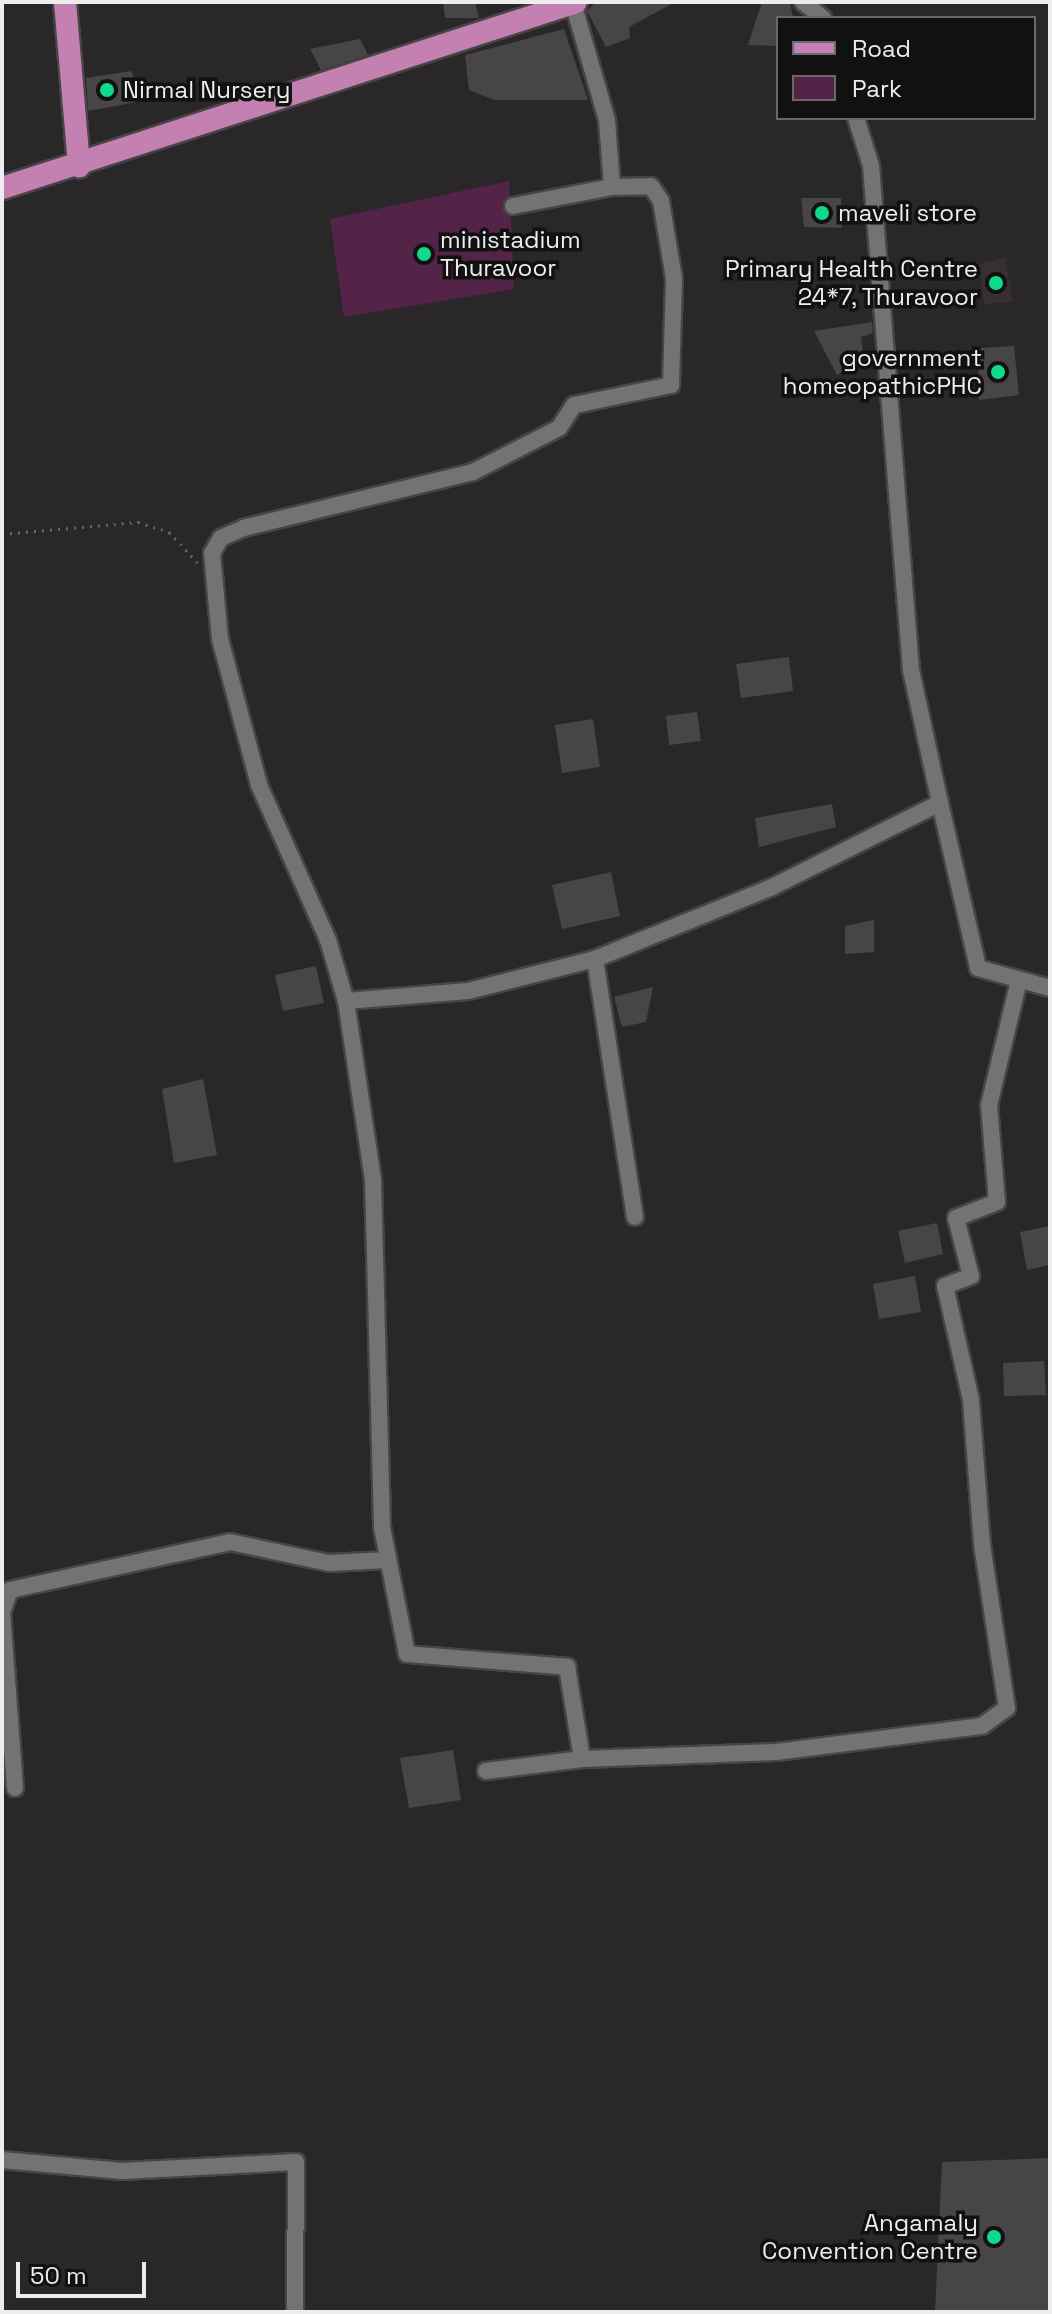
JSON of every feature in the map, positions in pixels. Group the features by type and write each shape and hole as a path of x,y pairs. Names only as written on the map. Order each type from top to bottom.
{"main road":[{"path":"65,2 79,166"},
{"path":"2,188 79,166 574,2"}],"street":[{"path":"574,2 607,120 612,187"},
{"path":"803,2 820,16"},
{"path":"857,120 871,166 911,670 940,803 978,968 1050,988"},
{"path":"513,206 612,187 651,186 661,201 674,279 671,385 566,408 559,428 473,472 283,517 214,546 220,639 252,762 273,825 333,953 346,1001 373,1180 387,1560 407,1654 567,1667 582,1759"},
{"path":"346,1001 501,986 595,959 772,887 940,803"},
{"path":"595,959 635,1217"},
{"path":"486,1771 582,1759 776,1752 982,1726 1007,1708 982,1544 971,1400 945,1286 971,1276 956,1218 997,1202 989,1105 1019,980"},
{"path":"15,1788 2,1612 8,1584 230,1542 329,1563 387,1560"},
{"path":"2,2160 122,2171 296,2162 295,2312"}],"path":[{"path":"2,534 138,522 169,532 205,566"}],"shaded area":[{"name":"Primary Health Centre 24*7, Thuravoor","path":"1005,257 1013,302 984,304 980,264"}],"green space":[{"name":"ministadium Thuravoor","path":"509,181 514,289 344,317 330,219"}],"building":[{"path":"443,2 475,2 479,18 445,18"},
{"path":"596,2 675,2 629,27 630,38 606,47 587,11"},
{"path":"762,2 790,2 793,16 776,16 776,46 748,45"},
{"path":"564,29 588,100 494,100 469,90 465,55"},
{"path":"360,39 368,55 321,70 310,49"},
{"name":"Nirmal Nursery","path":"132,71 137,102 88,111 86,78"},
{"name":"maveli store","path":"801,198 841,198 842,228 804,227"},
{"path":"872,322 873,333 861,337 864,361 837,375 814,331"},
{"name":"government homeopathicPHC","path":"1014,346 1019,395 979,400 978,348"},
{"path":"789,657 793,691 741,698 736,664"},
{"path":"697,712 701,741 669,745 666,716"},
{"path":"593,719 600,767 562,773 555,725"},
{"path":"832,804 836,827 759,847 755,818"},
{"path":"611,872 620,916 562,929 552,885"},
{"path":"874,920 874,952 845,954 845,926"},
{"path":"316,966 324,1003 283,1011 275,975"},
{"path":"653,987 646,1022 622,1027 614,997"},
{"path":"203,1079 217,1155 174,1163 162,1089"},
{"path":"937,1223 943,1254 905,1263 898,1231"},
{"path":"1050,1226 1050,1265 1027,1270 1020,1232"},
{"path":"915,1276 921,1312 879,1319 873,1284"},
{"path":"1044,1361 1046,1395 1004,1396 1003,1363"},
{"path":"453,1750 461,1800 409,1808 400,1758"},
{"name":"Angamaly Convention Centre","path":"1050,2158 1050,2312 935,2312 942,2162"}],"place":[{"name":"Nirmal Nursery","path":"107,90"},
{"name":"maveli store","path":"822,213"},
{"name":"ministadium Thuravoor","path":"424,254"},
{"name":"Primary Health Centre 24*7, Thuravoor","path":"996,283"},
{"name":"government homeopathicPHC","path":"998,372"},
{"name":"Angamaly Convention Centre","path":"994,2237"}]}
